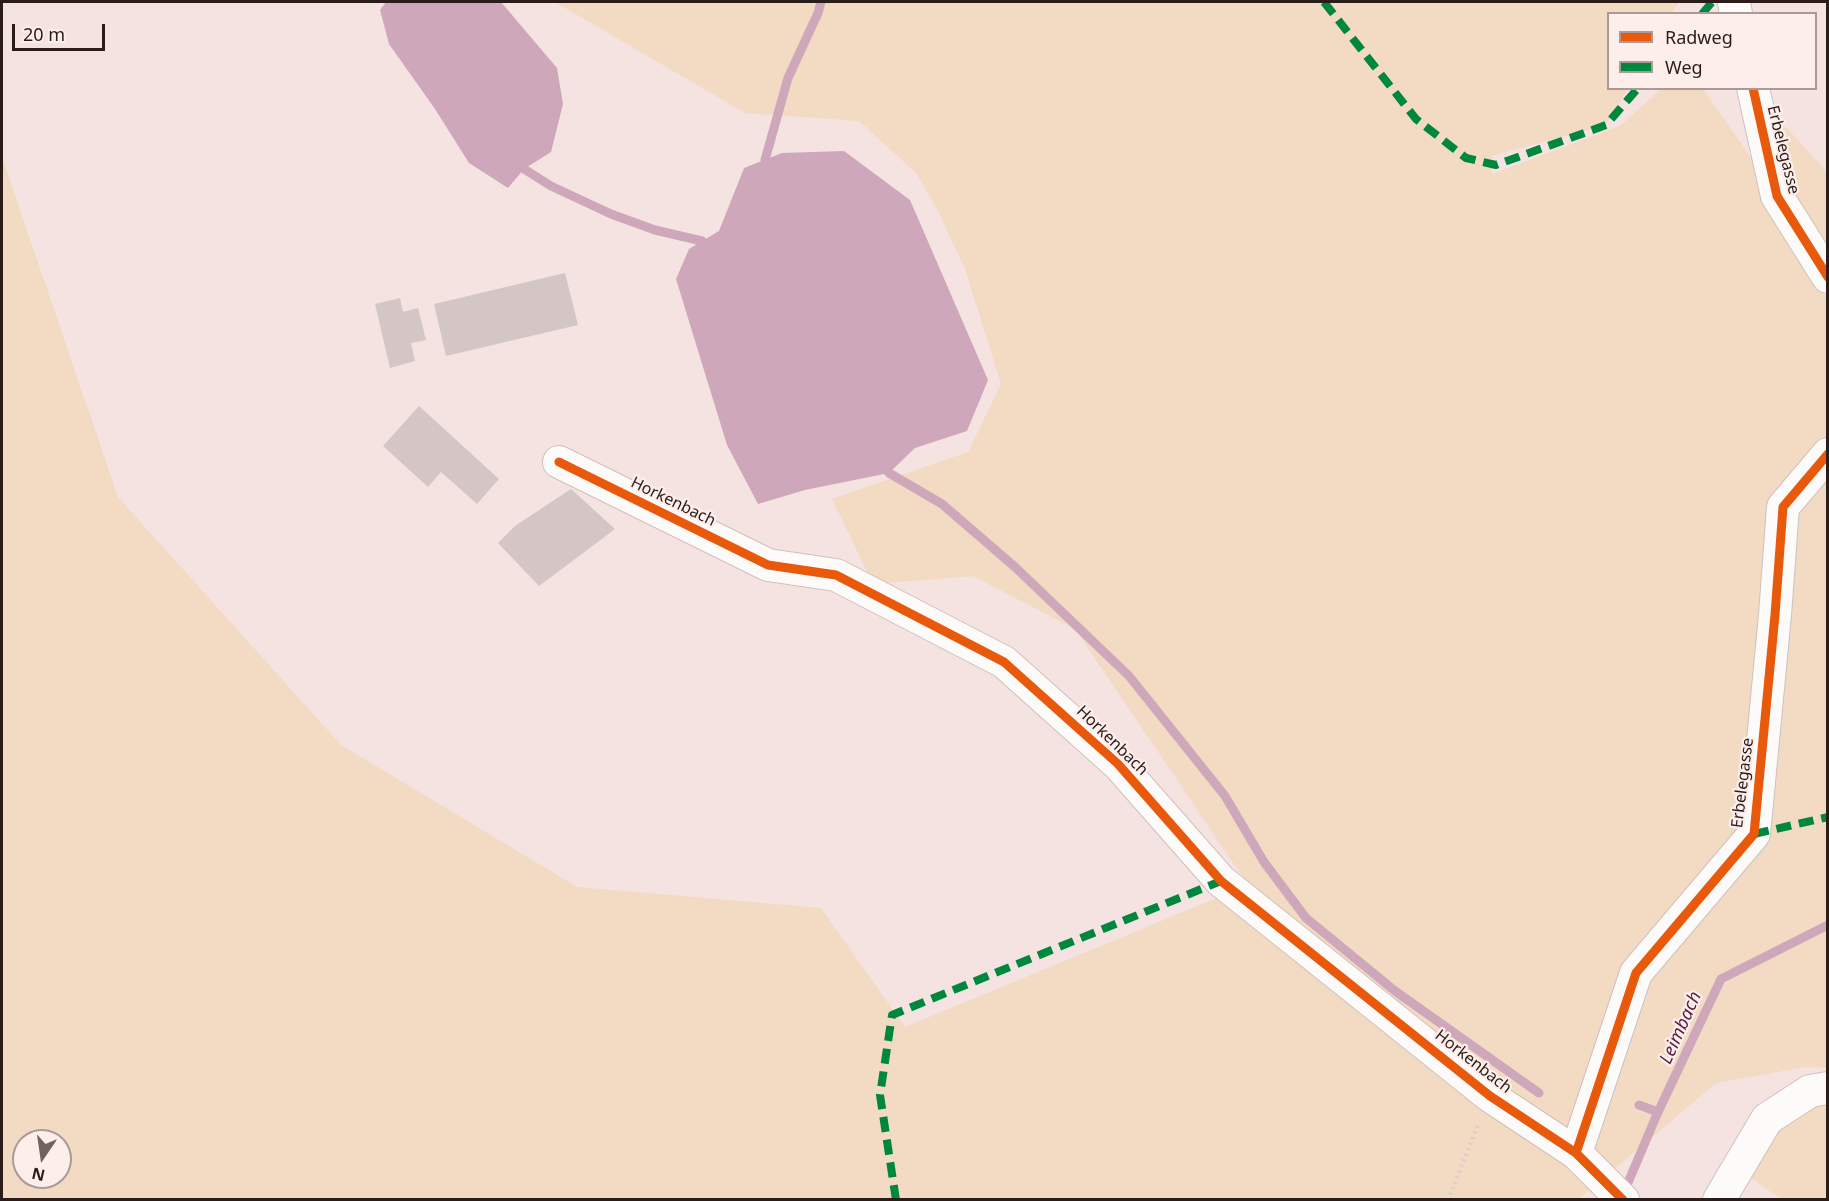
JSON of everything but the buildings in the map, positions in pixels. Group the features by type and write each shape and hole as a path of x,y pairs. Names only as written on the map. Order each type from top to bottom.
{"street":[{"name":"Erbelegasse","path":"1753,90 1777,196 1827,277"},
{"name":"Erbelegasse","path":"1576,1153 1636,973 1754,834 1783,507 1827,454"},
{"name":"Horkenbach","path":"559,462 768,566 836,575 1004,662 1118,764 1221,881 1490,1096 1576,1153 1623,1200"},
{"path":"1719,1200 1767,1119 1810,1091 1827,1088"}],"path":[{"path":"1448,1200 1490,1096"}],"shaded area":[{"path":"386,2 501,2 557,68 563,104 551,152 524,169 508,188 469,163 435,109 389,44 380,10"},
{"path":"555,2 1679,2 1673,12 1607,12 1607,90 1627,90 1606,125 1492,156 1492,174 1620,126 1660,90 1704,90 1756,165 1768,202 1827,299 1827,440 1777,530 1827,480 1827,1068 1806,1067 1716,1083 1579,1199 2,1199 2,157 118,497 341,745 577,887 821,908 905,1027 1248,885 1075,629 973,576 873,584 832,499 968,452 1001,384 965,269 938,211 916,173 859,121 745,113"},
{"path":"1786,127 1827,172 1827,262 1766,140"},
{"path":"844,151 910,200 988,380 967,431 915,448 889,473 805,490 758,504 727,445 676,279 689,249 719,231 744,168 782,153"},
{"path":"1827,1102 1827,1199 1781,1199 1745,1174 1785,1121"}],"waterway":[{"path":"765,160 788,78 821,2"},
{"name":"Horkenbach","path":"524,169 551,186 611,214 655,230 702,241 710,251"},
{"name":"Horkenbach","path":"882,464 889,473 942,504 1015,567 1129,676 1225,796 1264,862 1306,918 1395,991 1539,1093"},
{"name":"Leimbach","path":"1624,1192 1658,1112 1721,979 1828,925"},
{"path":"1639,1105 1658,1112"}],"marked path":[{"path":"1324,2 1416,119 1466,158 1496,165 1606,125 1636,90"},
{"path":"1704,12 1712,2"},
{"path":"1754,834 1828,817"},
{"path":"896,1200 880,1095 892,1015 1221,881"}],"cycle path":[{"path":"1753,90 1777,196 1828,277"},
{"path":"1576,1153 1636,973 1754,834 1783,507 1828,454"},
{"path":"559,462 768,565 836,575 1004,662 1118,764 1221,881 1490,1096 1576,1153 1623,1200"}]}
